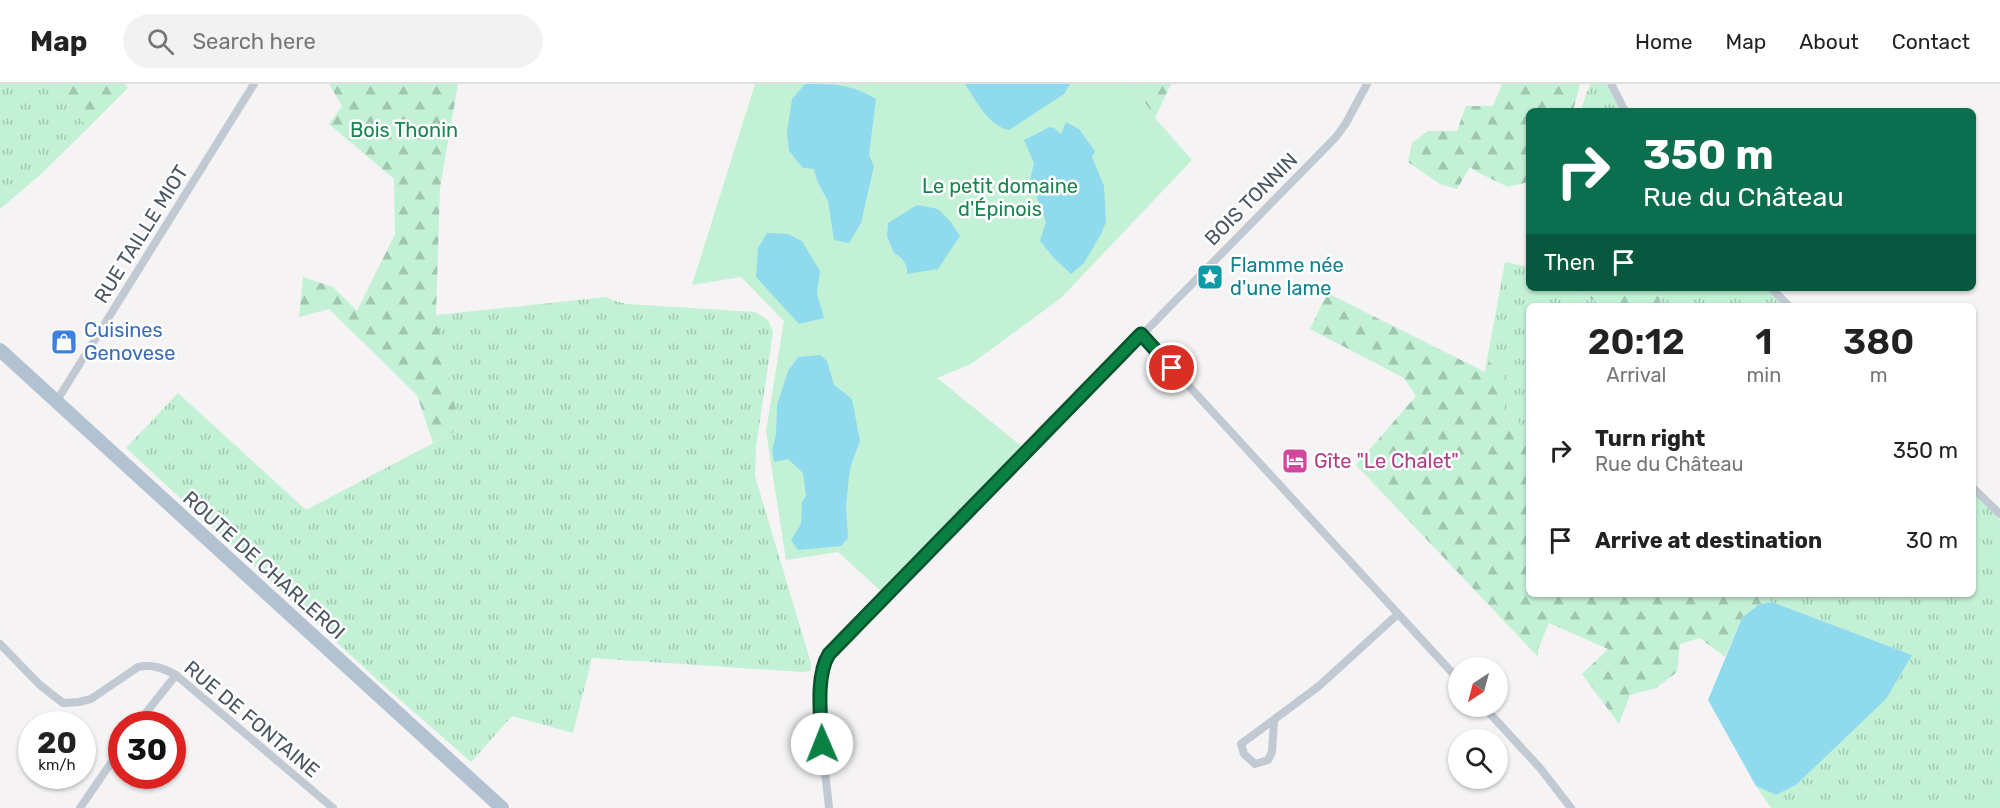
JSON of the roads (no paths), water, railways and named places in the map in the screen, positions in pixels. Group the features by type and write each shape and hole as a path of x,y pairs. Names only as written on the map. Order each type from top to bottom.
{"main road":[{"name":"ROUTE DE CHARLEROI","path":"0,350 502,808"}],"street":[{"name":"RUE TAILLE MIOT","path":"56,402 254,84"},
{"name":"BOIS TONNIN","path":"829,808 822,744 821,675 829,654 1336,137 1367,84"},
{"path":"1611,84 1623,108"},
{"path":"1774,291 1786,303"},
{"path":"1141,334 1448,669"},
{"path":"1976,491 2000,514"},
{"path":"1274,720 1272,752 1268,760 1255,764 1244,754 1241,744 1319,686 1398,614"},
{"name":"RUE DE FONTAINE","path":"0,644 40,685 63,703 91,699 138,667 158,666 176,675 333,808"},
{"path":"147,711 176,675"},
{"path":"1493,717 1540,768 1571,808"},
{"path":"80,808 108,767"}],"water":[{"path":"805,84 842,86 858,90 876,99 869,155 874,166 861,223 849,243 834,240 828,201 818,183 814,169 803,168 789,151 787,133 792,99"},
{"path":"965,84 1070,84 1064,94 1009,130 1002,128 989,118"},
{"path":"1066,122 1079,129 1095,151 1092,157 1104,186 1106,222 1084,263 1071,274 1040,241 1046,222 1030,180 1034,163 1024,140 1050,127 1061,134"},
{"path":"917,205 938,209 960,236 938,269 907,274 905,264 894,253 887,236 888,223"},
{"path":"767,233 788,234 802,241 820,271 817,294 824,318 799,324 756,277 758,248"},
{"path":"820,355 827,361 834,385 852,399 860,441 849,476 846,507 848,538 841,546 798,550 791,540 801,524 802,502 806,496 803,473 788,459 774,462 772,450 776,435 777,405 788,371 798,357"},
{"path":"1772,602 1912,655 1886,699 1796,785 1776,795 1756,786 1708,700 1742,618 1758,605"}],"place":[{"name":"Flamme née d'une lame","path":"1210,277"},
{"name":"Cuisines Genovese","path":"64,342"},
{"name":"Gîte \"Le Chalet\"","path":"1295,461"}],"park label":[{"name":"Bois Thonin","path":"404,130"},
{"name":"Le petit domaine d'Épinois","path":"1000,198"}]}
